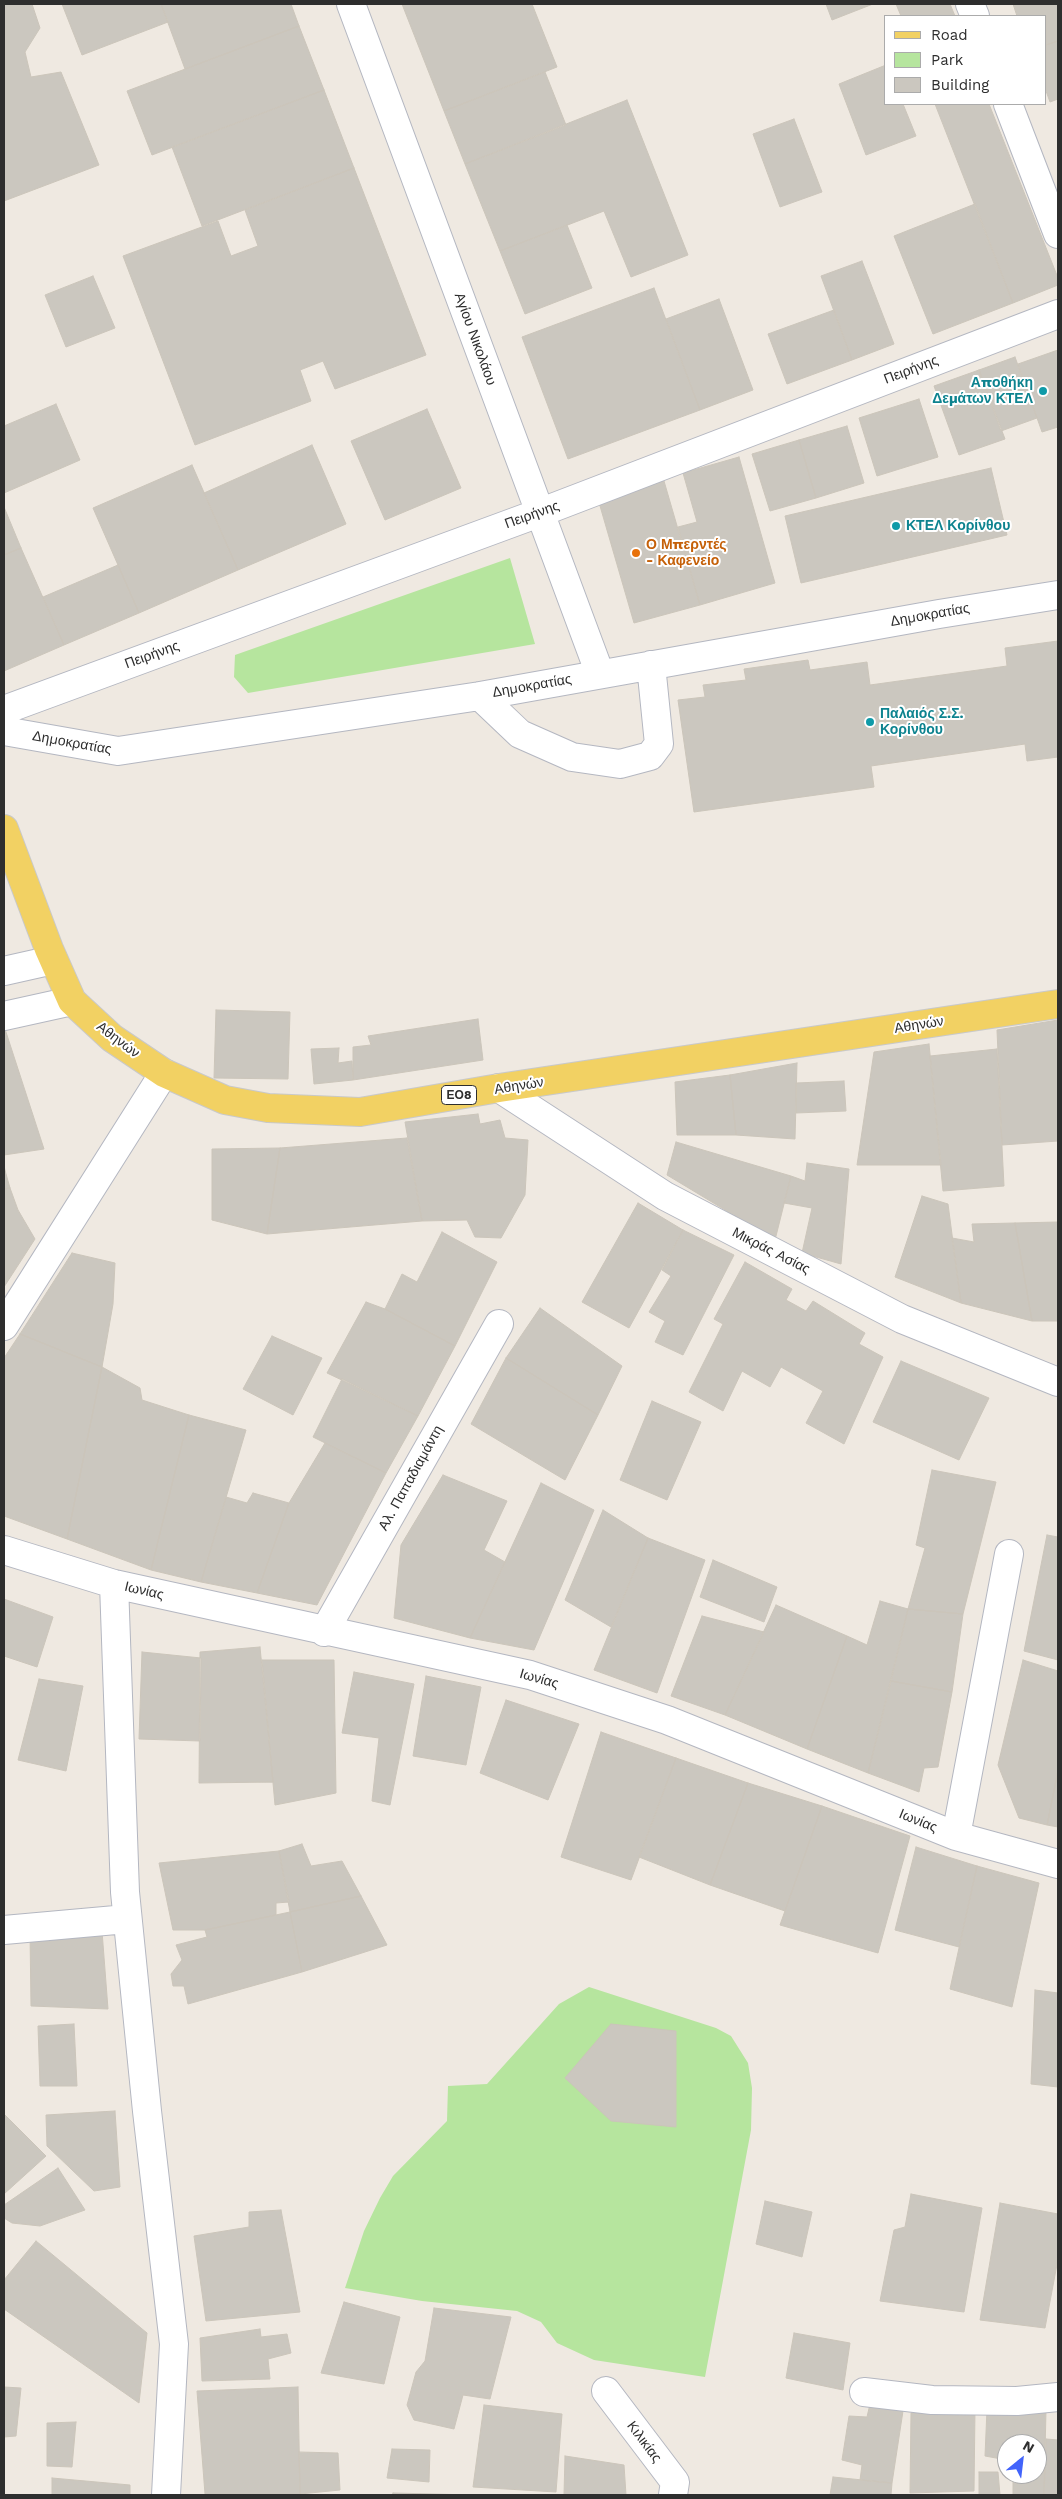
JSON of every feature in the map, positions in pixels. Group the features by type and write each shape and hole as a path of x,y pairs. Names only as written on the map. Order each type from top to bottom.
{"main road":[{"name":"Αθηνών","path":"4,829 54,960 72,1001 112,1038 164,1073 225,1100 268,1108 360,1112 500,1088 1058,1004"}],"street":[{"name":"Αγίου Νικολάου","path":"351,4 600,674"},
{"path":"1008,105 1058,234"},
{"name":"Πειρήνης","path":"4,710 539,512 1058,314"},
{"name":"Δημοκρατίας","path":"4,731 118,751 480,696 1058,595"},
{"path":"480,696 520,734 572,757 620,764 650,756 659,744 651,665"},
{"path":"4,971 54,960"},
{"path":"4,1016 72,1001"},
{"path":"4,1326 164,1073"},
{"name":"Μικράς Ασίας","path":"500,1088 665,1196 902,1319 1058,1382"},
{"name":"Αλ. Παπαδιαμάντη","path":"324,1632 498,1324"},
{"name":"Ιωνίας","path":"4,1550 114,1584 324,1632 530,1675 667,1720 956,1836 1058,1864"},
{"path":"956,1836 1009,1554"},
{"path":"114,1584 127,1919 174,2344 166,2495"},
{"path":"4,1930 127,1919"},
{"name":"Κιλικίας","path":"606,2391 675,2482 673,2495"},
{"path":"864,2392 932,2400 1017,2401 1058,2397"}],"green space":[{"path":"510,558 535,644 248,693 234,677 235,655"},
{"path":"589,1987 716,2028 731,2036 748,2063 752,2088 751,2130 705,2377 594,2360 557,2343 541,2322 517,2311 422,2301 345,2288 364,2231 393,2176 447,2121 448,2086 487,2084 559,2004"}],"building":[{"path":"4,4 32,4 40,28 25,52 31,77 61,72 99,165 4,201"},
{"path":"62,4 161,4 168,22 82,55"},
{"path":"161,4 291,4 299,26 185,69"},
{"path":"402,4 532,4 557,67 444,111"},
{"path":"826,4 873,4 832,20"},
{"path":"896,4 950,4 955,15 901,15"},
{"path":"1013,4 1058,4 1058,41 1047,45 1047,15 1017,15"},
{"path":"299,26 324,90 152,155 127,91"},
{"path":"1058,41 1058,99 1050,102 1047,94 1047,45"},
{"path":"884,66 884,105 903,105 916,136 866,155 839,84"},
{"path":"545,72 566,125 465,164 444,111"},
{"path":"324,90 354,168 202,226 172,147"},
{"path":"627,100 688,255 631,277 604,211 500,251 465,164"},
{"path":"935,105 989,105 1058,278 1058,285 1013,303"},
{"path":"794,119 822,192 780,207 753,134"},
{"path":"354,168 426,355 335,389 323,361 300,370 311,401 195,445 123,256 218,221 231,256 258,246 245,210"},
{"path":"975,204 1013,303 933,334 894,236"},
{"path":"567,225 592,288 525,314 500,251"},
{"path":"862,261 894,344 852,360 821,276"},
{"path":"93,276 115,328 66,347 45,295"},
{"path":"654,288 700,410 568,459 522,337"},
{"path":"719,299 753,390 700,410 666,319"},
{"path":"834,310 852,360 787,384 768,334"},
{"name":"Αποθήκη Δεμάτων ΚΤΕΛ","path":"1058,350 1058,427 1042,432 1018,364"},
{"path":"1015,357 1037,418 1001,431 979,370"},
{"path":"979,370 1005,439 959,455 934,386"},
{"path":"919,399 938,457 877,476 859,418"},
{"path":"56,404 80,460 4,493 4,426"},
{"path":"427,409 461,488 385,520 351,441"},
{"path":"847,426 864,483 816,498 799,440"},
{"path":"799,440 816,498 770,511 752,454"},
{"path":"312,445 346,524 238,570 204,493"},
{"path":"739,457 775,583 700,605 678,527 697,522 683,473"},
{"path":"192,465 238,570 139,613 93,508"},
{"name":"ΚΤΕΛ Κορίνθου","path":"991,468 1007,535 801,583 785,516"},
{"path":"664,481 700,605 634,623 598,499"},
{"path":"4,507 21,548 4,555"},
{"path":"21,548 64,645 4,671 4,555"},
{"path":"118,565 139,613 64,645 43,597"},
{"name":"Παλαιός Σ.Σ. Κορίνθου","path":"1058,641 1058,757 1027,761 1025,744 871,766 874,787 694,812 678,700 705,697 703,685 746,680 744,669 808,660 810,670 867,662 870,685 1007,666 1005,648"},
{"path":"216,1010 290,1012 288,1079 214,1078"},
{"path":"478,1019 483,1060 353,1080 353,1047 371,1045 368,1036"},
{"path":"1058,1020 1058,1141 1002,1145 997,1030"},
{"path":"5,1029 44,1149 4,1155"},
{"path":"929,1044 941,1165 857,1165 874,1052"},
{"path":"339,1048 338,1063 352,1061 353,1080 314,1084 311,1049"},
{"path":"997,1049 1004,1186 943,1191 930,1056"},
{"path":"797,1063 795,1139 736,1135 730,1075"},
{"path":"730,1075 736,1135 677,1135 675,1082"},
{"path":"844,1081 846,1111 796,1113 796,1083"},
{"path":"478,1114 480,1124 500,1120 505,1138 528,1140 525,1195 501,1238 475,1237 467,1220 422,1221 405,1122"},
{"path":"407,1138 422,1221 267,1234 280,1148"},
{"path":"676,1142 791,1176 775,1240 667,1175"},
{"path":"280,1148 267,1234 212,1220 212,1149"},
{"path":"807,1163 849,1169 841,1264 802,1253 812,1208 784,1203 791,1176 805,1181"},
{"path":"4,1166 10,1188 4,1189"},
{"path":"10,1188 18,1210 35,1239 4,1287 4,1189"},
{"path":"922,1196 948,1204 961,1303 895,1277"},
{"path":"638,1203 683,1230 629,1328 582,1302"},
{"path":"1058,1222 1058,1321 1032,1321 1015,1223"},
{"path":"1015,1223 1032,1321 961,1303 952,1238 974,1242 972,1224"},
{"path":"683,1230 734,1255 683,1355 655,1342 665,1321 649,1312 671,1276 662,1270"},
{"path":"442,1232 497,1262 455,1346 385,1309 402,1274 417,1282"},
{"path":"72,1253 115,1263 113,1304 102,1367 20,1334"},
{"path":"745,1262 792,1289 786,1300 806,1311 813,1301 865,1333 859,1344 883,1357 844,1444 806,1423 823,1391 781,1367 770,1387 742,1371 723,1411 689,1392 723,1324 714,1319"},
{"path":"366,1302 385,1309 455,1346 418,1416 327,1373"},
{"path":"540,1308 622,1366 598,1415 506,1358"},
{"path":"20,1334 102,1367 67,1539 4,1516 4,1358"},
{"path":"272,1336 322,1358 293,1415 243,1389"},
{"path":"506,1358 598,1415 565,1480 471,1424"},
{"path":"901,1361 989,1398 959,1460 873,1422"},
{"path":"102,1367 140,1388 142,1400 189,1415 151,1570 67,1539"},
{"path":"342,1379 418,1416 386,1473 313,1437"},
{"path":"652,1401 701,1422 667,1500 620,1480"},
{"path":"189,1415 246,1430 201,1582 151,1570"},
{"path":"325,1443 386,1473 317,1605 257,1593 289,1503"},
{"path":"932,1470 996,1482 963,1614 908,1609 925,1548 916,1545"},
{"path":"443,1475 507,1501 484,1550 505,1562 470,1638 394,1618 401,1545"},
{"path":"541,1483 594,1510 534,1650 470,1638"},
{"path":"253,1493 289,1503 257,1593 201,1582 226,1497 247,1503"},
{"path":"603,1510 648,1538 611,1627 565,1600"},
{"path":"1047,1535 1058,1537 1058,1660 1024,1651"},
{"path":"648,1538 705,1560 657,1693 594,1670"},
{"path":"713,1560 777,1587 764,1622 700,1597"},
{"path":"4,1599 53,1617 37,1667 4,1656"},
{"path":"880,1601 908,1609 868,1773 807,1749 847,1636 867,1645"},
{"path":"776,1605 847,1636 807,1749 725,1715"},
{"path":"908,1609 963,1614 952,1692 891,1681"},
{"path":"702,1616 764,1632 725,1715 671,1696"},
{"path":"260,1647 273,1782 199,1783 200,1652"},
{"path":"142,1652 201,1658 200,1741 139,1739"},
{"path":"262,1660 334,1660 336,1793 275,1805"},
{"path":"1023,1660 1058,1671 1058,1771 1047,1825 1019,1818 998,1765"},
{"path":"354,1672 414,1684 390,1805 372,1801 379,1738 342,1733"},
{"path":"426,1676 481,1687 466,1765 413,1756"},
{"path":"39,1679 83,1686 66,1771 18,1760"},
{"path":"891,1681 952,1692 938,1767 924,1768 919,1792 868,1773"},
{"path":"506,1700 579,1724 548,1800 480,1773"},
{"path":"601,1732 676,1758 631,1880 561,1857"},
{"path":"676,1758 748,1783 710,1885 639,1857"},
{"path":"1058,1771 1058,1827 1047,1825"},
{"path":"748,1783 822,1806 785,1911 710,1885"},
{"path":"822,1806 910,1836 878,1953 780,1925"},
{"path":"302,1844 311,1866 342,1861 361,1896 290,1912 279,1851"},
{"path":"916,1847 977,1866 959,1947 895,1930"},
{"path":"279,1851 289,1902 276,1903 276,1915 205,1930 173,1930 159,1863"},
{"path":"977,1866 1039,1883 1012,2007 950,1989"},
{"path":"361,1896 387,1945 302,1972 290,1912"},
{"path":"290,1912 302,1972 188,2004 184,1986 173,1986 171,1974 182,1960 176,1945 207,1937 205,1930"},
{"path":"102,1931 108,2009 31,2006 30,1932"},
{"path":"1035,1990 1058,1993 1058,2087 1031,2084"},
{"path":"74,2024 77,2086 40,2086 38,2026"},
{"path":"611,2024 676,2031 676,2127 611,2121 565,2078"},
{"path":"115,2111 120,2187 94,2191 47,2146 46,2115"},
{"path":"4,2114 46,2156 4,2194"},
{"path":"58,2168 85,2210 40,2226 12,2223 4,2218 4,2205"},
{"path":"911,2194 982,2208 964,2312 880,2301 894,2230 905,2227"},
{"path":"765,2201 812,2212 802,2257 756,2244"},
{"path":"1000,2203 1058,2214 1058,2259 1045,2328 980,2320"},
{"path":"281,2210 300,2312 206,2321 194,2236 249,2227 249,2212"},
{"path":"36,2241 147,2333 139,2403 4,2309 4,2280"},
{"path":"344,2302 400,2317 384,2384 321,2373"},
{"path":"434,2308 511,2317 490,2399 463,2395 454,2429 414,2420 407,2405 416,2372 425,2361"},
{"path":"260,2329 261,2337 287,2334 291,2353 268,2359 270,2379 202,2381 200,2338"},
{"path":"794,2333 850,2343 843,2390 786,2378"},
{"path":"4,2387 21,2388 16,2436 4,2437"},
{"path":"298,2387 300,2494 205,2494 197,2391"},
{"path":"870,2404 903,2411 892,2483 860,2480 862,2465 842,2460 849,2416 867,2417"},
{"path":"484,2405 562,2414 556,2492 473,2487"},
{"path":"975,2409 974,2491 910,2493 911,2413"},
{"path":"987,2409 1046,2410 1045,2434 997,2434 997,2458 985,2456"},
{"path":"76,2422 72,2467 47,2466 47,2423"},
{"path":"1047,2439 1058,2440 1058,2495 1044,2495 1044,2484 1047,2484"},
{"path":"392,2449 430,2450 429,2482 387,2478"},
{"path":"299,2452 338,2453 340,2490 300,2494"},
{"path":"565,2456 624,2465 626,2495 564,2495"},
{"path":"979,2472 997,2472 997,2484 999,2484 1000,2495 979,2495"},
{"path":"833,2477 892,2483 891,2495 830,2495"},
{"path":"52,2478 130,2485 130,2495 52,2495"},
{"path":"1013,2484 1044,2484 1044,2495 1013,2495"},
{"path":"393,2493 472,2495 392,2495"}],"place":[{"name":"Αποθήκη Δεμάτων ΚΤΕΛ","path":"1043,391"},
{"name":"ΚΤΕΛ Κορίνθου","path":"896,526"},
{"name":"Ο Μπερντές - Καφενείο","path":"636,553"},
{"name":"Παλαιός Σ.Σ. Κορίνθου","path":"870,722"}]}
